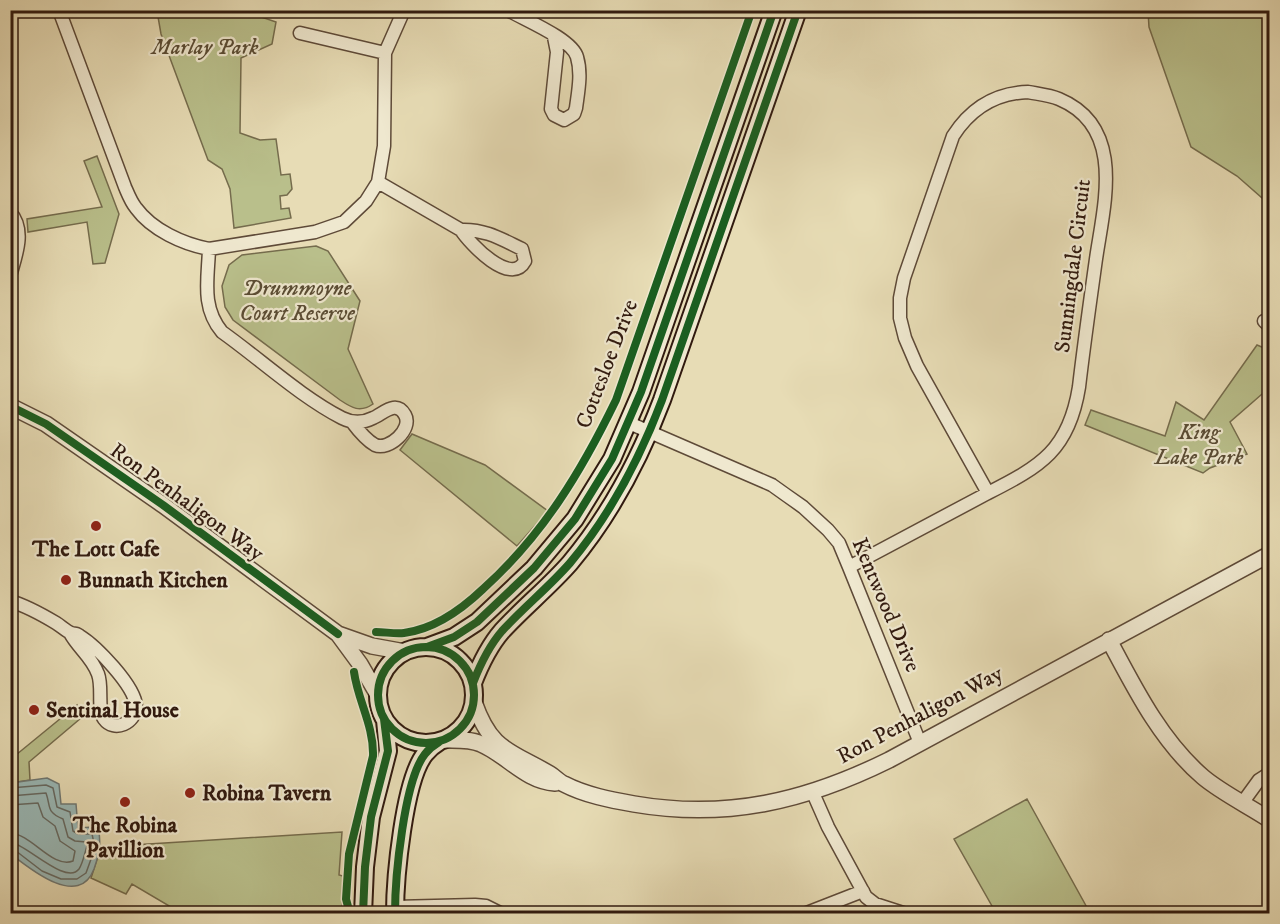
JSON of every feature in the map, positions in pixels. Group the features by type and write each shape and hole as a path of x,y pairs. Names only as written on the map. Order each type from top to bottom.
{"main road":[{"name":"Cottesloe Drive","path":"426,647 454,638 477,622 546,556 589,498 612,459 629,423 774,10"},
{"path":"473,683 485,656 501,632 570,563 596,530 628,478 650,432 798,10"},
{"path":"363,914 365,867 371,817 388,751 378,695 380,683 393,660 405,652 426,647 442,650 456,657 466,669 473,683 474,702 466,723 454,735 425,754 414,777 401,838 395,910"},
{"path":"384,719 398,734 409,740 422,743 442,741"}],"street":[{"path":"59,10 125,187 136,208 151,223 174,238 209,249 315,232 344,222 366,201 378,182 384,146 385,53 404,10"},
{"path":"508,10 567,42 576,54 579,72 576,108 574,114 564,120 554,115 551,109 557,52 555,37"},
{"path":"300,33 385,53"},
{"name":"Sunningdale Circuit","path":"849,567 1024,474 1047,457 1059,443 1071,421 1079,387 1106,192 1106,157 1099,138 1087,119 1059,99 1028,92 1005,94 984,103 965,120 953,136 907,270 900,298 903,328 914,358 988,493"},
{"path":"378,182 461,230 468,241 500,265 515,270 522,267 525,261 522,249 491,234 475,230 461,230"},
{"path":"10,212 18,223 19,230 18,249 10,276"},
{"path":"209,249 207,297 208,308 215,324 222,332 321,405 352,422"},
{"name":"Ron Penhaligon Way","path":"10,406 46,424 338,634 360,664 378,695"},
{"name":"Kentwood Drive","path":"629,423 772,485 803,507 828,530 839,543 920,743"},
{"name":"Ron Penhaligon Way","path":"474,702 485,729 506,750 564,784 590,794 677,810 769,804 813,793 858,776 1269,554"},
{"path":"10,601 41,614 70,633 78,634 101,654 126,684 136,705 129,722 117,726 104,720 100,707 99,676 92,659 70,633"},
{"name":"Ron Penhaligon Way","path":"338,634 372,645 405,652"},
{"path":"1109,640 1147,709 1176,750 1204,778 1269,820"},
{"name":"Ron Penhaligon Way","path":"442,741 466,740 482,744 532,778 547,783 564,784"},
{"path":"1243,802 1259,780 1269,772"},
{"path":"813,793 828,827 866,897 875,904 906,914"},
{"path":"804,914 863,891"},
{"path":"395,910 475,905 486,906 502,914"}],"green space":[{"name":"Marlay Park","path":"157,11 244,11 276,22 272,44 241,58 240,133 260,140 276,139 281,175 290,174 292,189 287,195 280,196 281,209 289,208 291,218 234,228 230,189 222,169 208,160 161,34"},
{"path":"1148,11 1269,11 1269,204 1237,176 1191,147 1149,27"},
{"path":"97,156 119,214 105,263 93,264 87,222 28,232 27,219 102,207 84,161"},
{"name":"Drummoyne Court Reserve","path":"316,246 328,251 360,301 348,349 373,404 368,407 360,409 352,407 340,400 233,320 225,307 222,286 229,265 242,255"},
{"name":"King Lake Park","path":"1257,345 1269,350 1269,388 1230,422 1247,454 1210,468 1203,473 1085,425 1091,410 1165,436 1176,402 1204,420"},
{"path":"412,434 485,465 548,511 517,546 400,450"},
{"path":"77,705 81,718 29,762 30,780 11,783 11,759"},
{"path":"1027,799 1090,913 996,913 954,839"},
{"path":"342,832 339,875 343,876 342,913 181,913 132,884 126,894 91,878 101,847"}],"water":[{"path":"47,778 59,784 61,804 76,804 78,828 93,827 99,832 99,851 94,869 87,880 77,886 66,886 54,882 11,854 11,783"}],"cycle path":[{"path":"376,632 415,631 437,623 466,604 524,547 574,477 616,400 752,10"},
{"path":"427,647 454,637 477,622 534,568 575,519 612,459 641,392 774,10"},
{"path":"473,683 485,656 497,637 562,572 599,525 634,464 662,400 798,10"},
{"path":"10,406 46,424 163,505 338,634"},
{"path":"426,647 444,651 460,661 470,677 474,695 470,713 460,729 444,739 426,743 408,739 392,729 382,713 378,695 382,677 392,661 408,651 426,647"},
{"path":"350,914 346,899 349,854 373,756 371,734 354,672"},
{"path":"363,914 365,867 371,817 388,751 384,719"},
{"path":"395,914 399,854 411,785 425,754 439,742"}],"place":[{"name":"The Lott Cafe","path":"96,526"},
{"name":"Bunnath Kitchen","path":"66,580"},
{"name":"Sentinal House","path":"34,710"},
{"name":"Robina Tavern","path":"190,793"},
{"name":"The Robina Pavillion","path":"125,802"}]}
